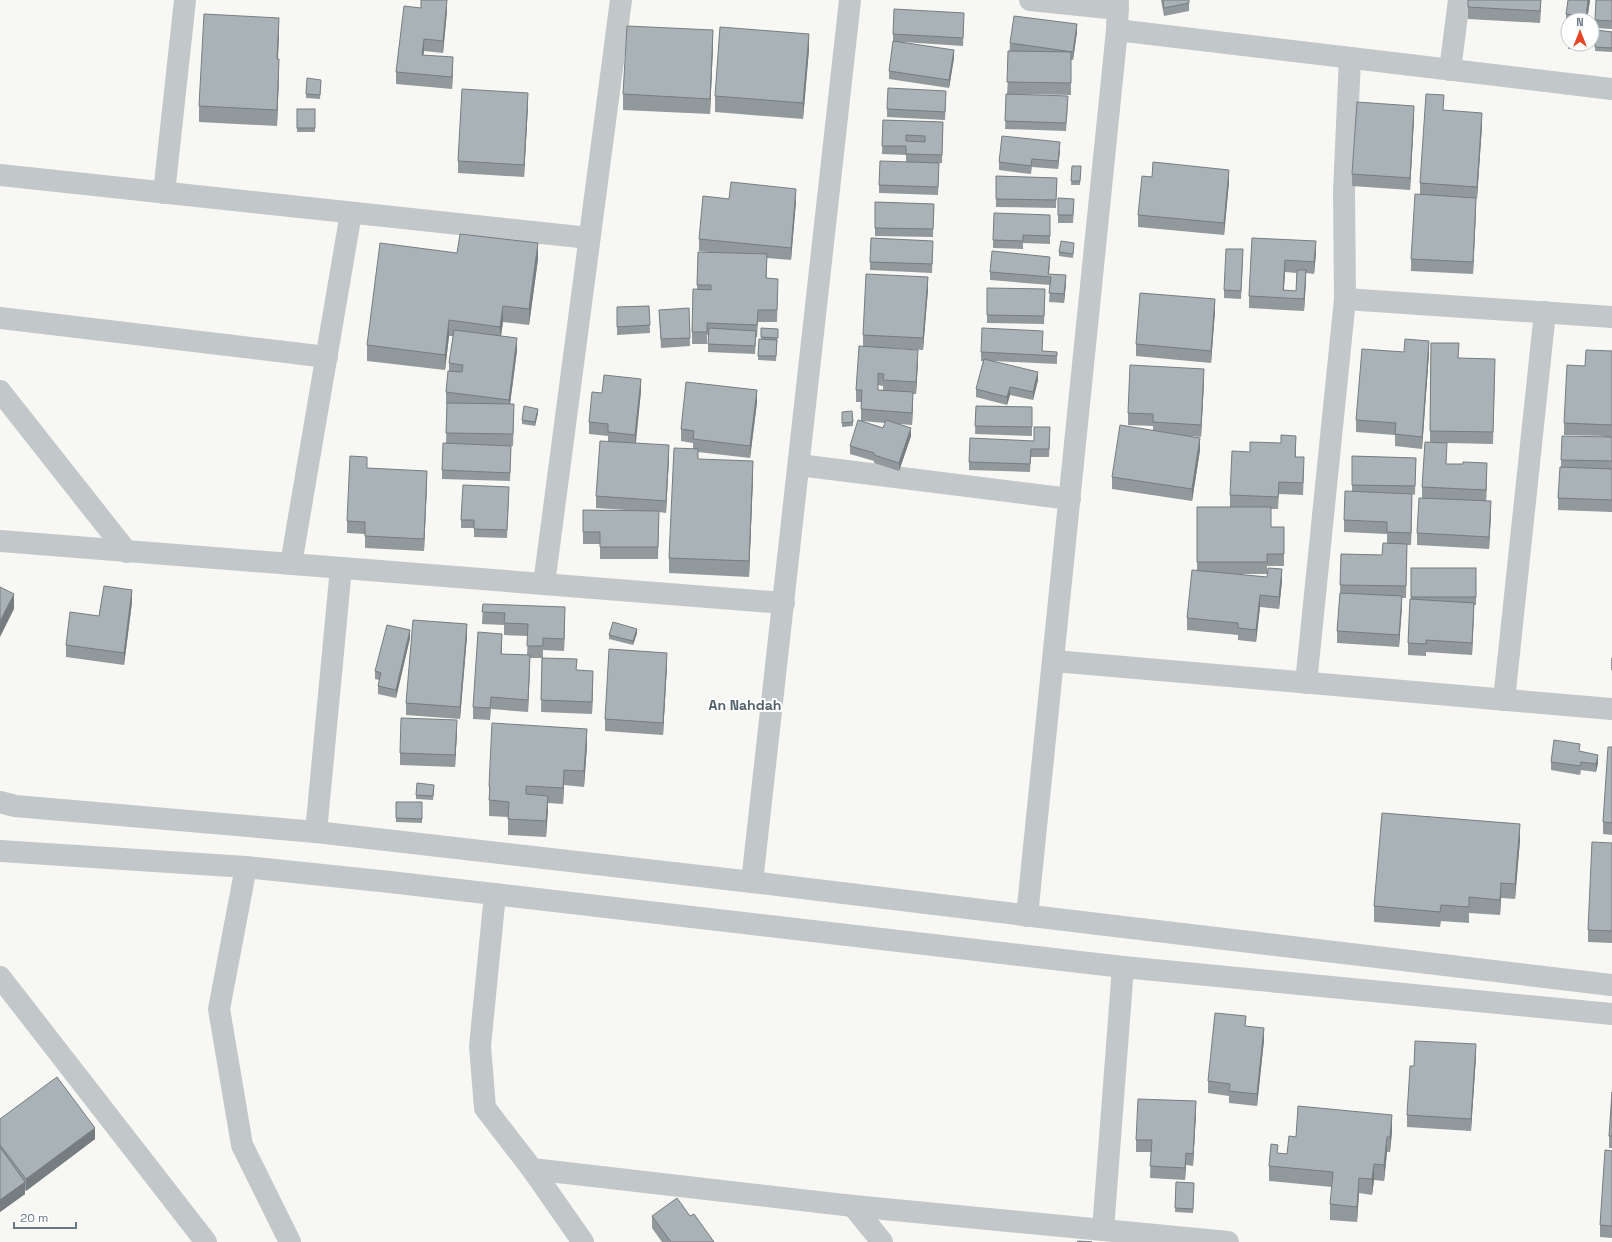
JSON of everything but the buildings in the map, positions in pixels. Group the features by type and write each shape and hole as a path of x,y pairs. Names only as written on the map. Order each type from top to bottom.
{"street":[{"path":"164,193 185,0"},
{"path":"544,584 621,0"},
{"path":"752,882 850,0"},
{"path":"1027,916 1117,30 1118,4 1030,0"},
{"path":"1450,70 1459,0"},
{"path":"1117,30 1612,89"},
{"path":"1306,683 1345,299 1344,191 1350,58"},
{"path":"0,175 589,238"},
{"path":"291,564 351,212"},
{"path":"1345,299 1612,317"},
{"path":"1504,700 1545,312"},
{"path":"0,318 327,357"},
{"path":"0,391 127,552"},
{"path":"799,465 1070,499"},
{"path":"0,542 784,603"},
{"path":"316,832 340,568"},
{"path":"1054,661 1612,709"},
{"path":"0,802 15,806 316,832 752,882 1612,985"},
{"path":"0,851 246,867 495,894 1123,967 1612,1014"},
{"path":"246,867 219,1008 242,1145 290,1242"},
{"path":"495,894 480,1046 485,1108 532,1170 580,1241"},
{"path":"1103,1230 1123,967"},
{"path":"0,977 206,1242"},
{"path":"532,1170 853,1206 1228,1242"},
{"path":"853,1206 882,1242"}],"district":[{"name":"An Nahdah","path":"745,705"}]}
